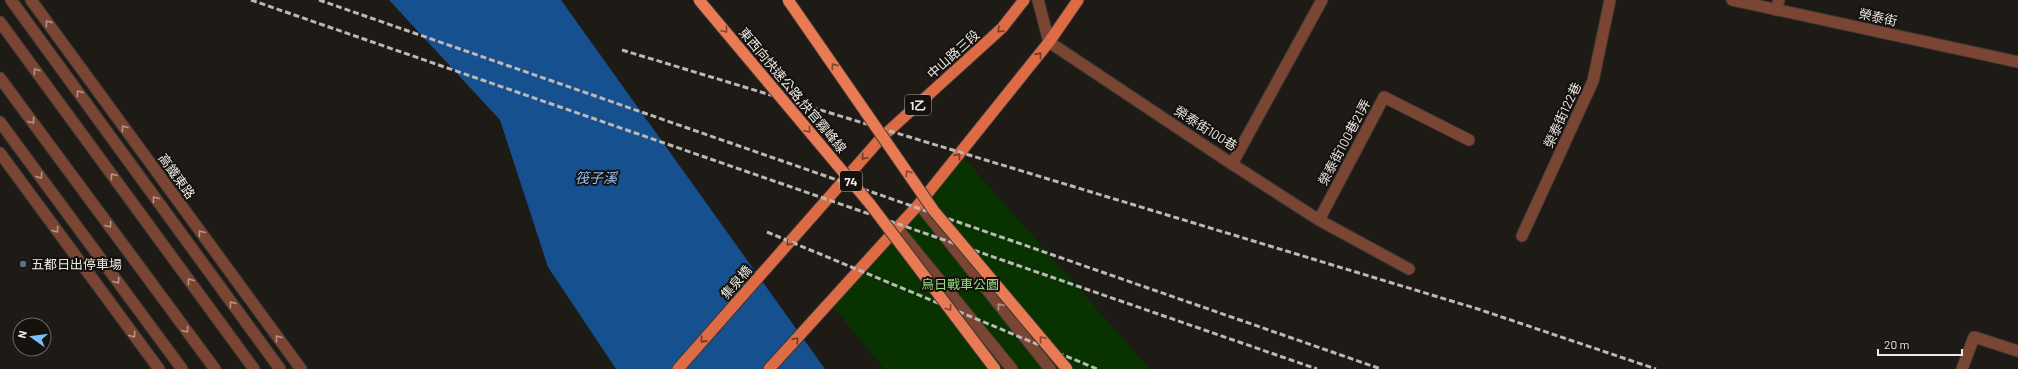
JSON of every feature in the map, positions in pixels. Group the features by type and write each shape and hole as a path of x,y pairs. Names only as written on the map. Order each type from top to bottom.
{"highway":[{"name":"東西向快速公路 快官霧峰線","path":"700,0 870,204 995,369"},
{"path":"788,0 934,211 1067,369"}],"main road":[{"name":"中山路三段","path":"815,213 882,137 1002,28 1024,0"},
{"path":"769,369 919,204 1049,42 1078,0"},
{"name":"集泉橋","path":"678,369 815,213"}],"street":[{"path":"11,0 280,369"},
{"name":"高鐵東路","path":"31,0 301,369"},
{"path":"1038,0 1049,42"},
{"name":"榮泰街100巷","path":"1049,42 1232,164 1322,0"},
{"name":"榮泰街122巷","path":"1522,236 1593,81 1610,0"},
{"name":"榮泰街","path":"1732,0 1778,5 2018,62"},
{"path":"0,22 254,369"},
{"path":"0,78 215,369"},
{"name":"榮泰街100巷21弄","path":"1318,220 1384,97 1469,140"},
{"path":"0,122 182,369"},
{"path":"0,153 159,369"},
{"path":"1232,164 1318,220 1409,269"},
{"path":"919,204 1050,369"},
{"path":"898,228 1012,369"},
{"path":"1962,369 1974,337 2018,351"}],"green space":[{"name":"烏日戰車公園","path":"957,150 1150,369 884,369 833,307"}],"water":[{"name":"筏子溪","path":"389,0 561,0 825,369 616,369 548,267 500,120"}],"railway":[{"path":"251,0 1317,369"},
{"path":"319,0 1381,369"},
{"path":"622,50 1478,309 1656,369"},
{"path":"767,232 1097,369"}],"place":[{"name":"五都日出停車場","path":"23,264"}]}
